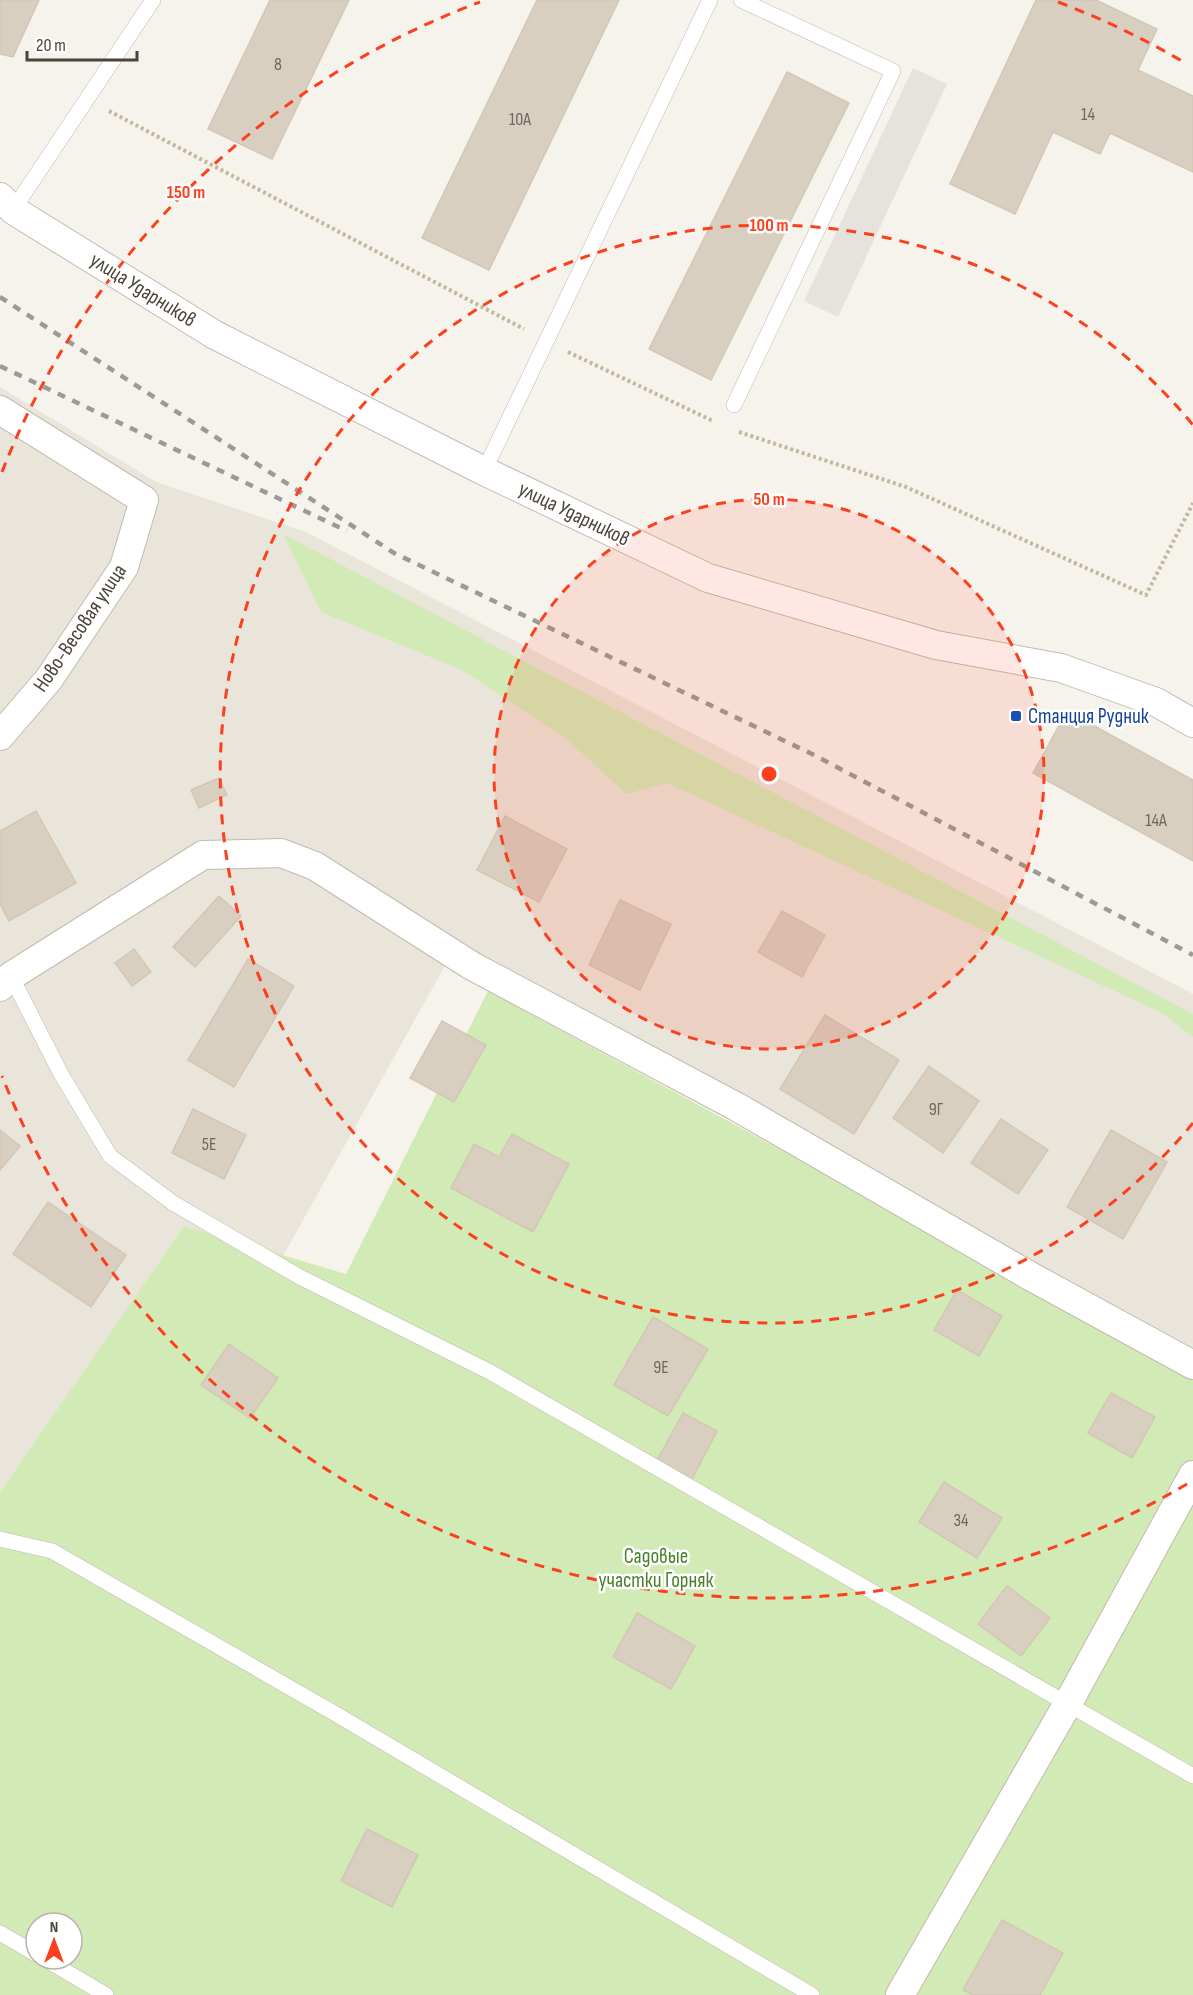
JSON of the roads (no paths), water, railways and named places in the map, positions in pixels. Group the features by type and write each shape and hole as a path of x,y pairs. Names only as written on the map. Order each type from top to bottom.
{"street":[{"name":"улица Ударников","path":"6,203 215,335 484,471 708,578 936,645 1061,668 1156,702 1193,723"},
{"name":"Ново-Весовая улица","path":"0,410 144,500 124,567 49,679 0,736"},
{"path":"6,982 203,855 281,853 315,866 472,966 737,1107 1030,1276 1193,1365"},
{"path":"900,1995 1066,1705 1193,1474"}],"lane":[{"path":"6,203 87,99 153,0"},
{"path":"484,471 710,0"},
{"path":"734,405 893,71 741,0"},
{"path":"6,982 110,1156 173,1203 298,1276 490,1372 1193,1776"},
{"path":"0,1539 52,1551 334,1713 812,1995"},
{"path":"0,1933 24,1947"},
{"path":"65,1971 106,1995"}],"railway":[{"path":"0,297 394,553 814,755 1193,955"},
{"path":"0,366 347,531"}],"place":[{"name":"Станция Рудник","path":"1016,716"}],"park label":[{"name":"Садовые участки Горняк","path":"656,1568"}]}
